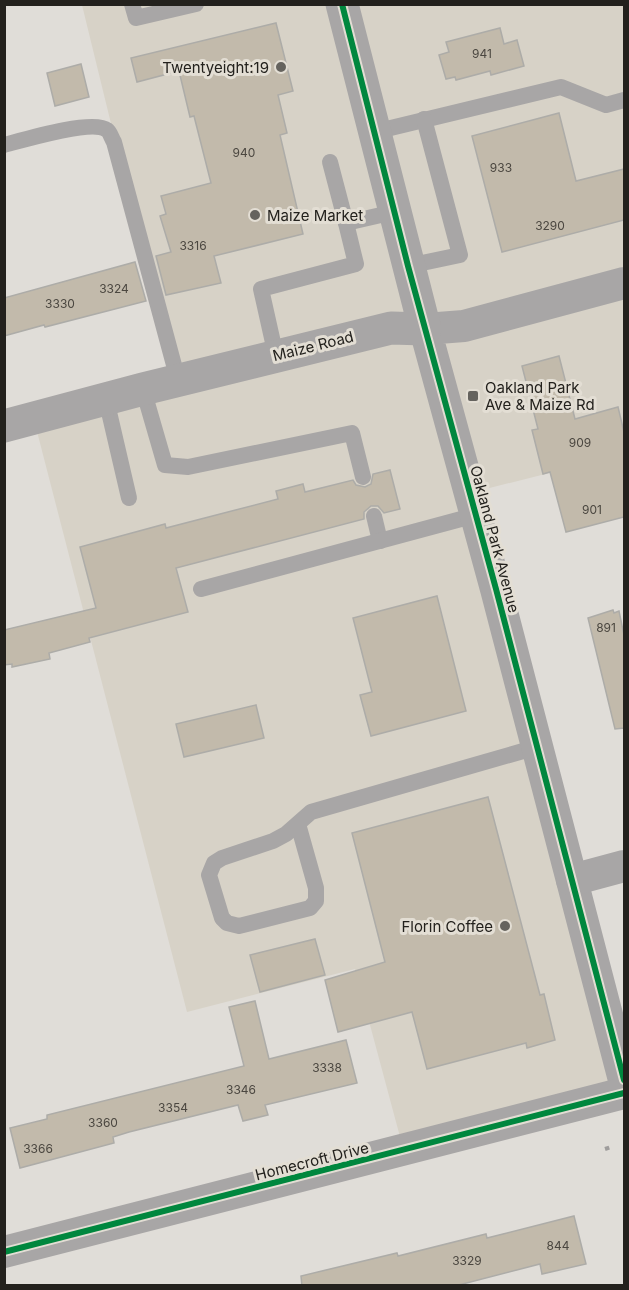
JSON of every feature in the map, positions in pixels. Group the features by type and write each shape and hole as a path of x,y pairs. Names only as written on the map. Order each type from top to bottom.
{"street":[{"name":"Oakland Park Avenue","path":"342,4 408,266 476,514 624,1080"},
{"name":"Maize Road","path":"4,426 391,327 425,329 464,326 624,283"},
{"path":"572,880 624,866"},
{"name":"Homecroft Drive","path":"4,1252 624,1093"}],"lane":[{"path":"132,4 136,18 196,4"},
{"path":"374,132 561,87 606,105 624,100"},
{"path":"408,266 460,255 424,119"},
{"path":"4,145 75,128 96,126 107,130 114,142 178,380"},
{"path":"276,356 261,289 356,264 330,162"},
{"path":"346,223 394,212"},
{"path":"143,389 165,465 188,467 352,433 363,477"},
{"path":"106,399 129,498"},
{"path":"201,589 476,514"},
{"path":"374,516 380,541"},
{"path":"298,824 316,888 316,901 310,908 239,926 227,923 222,918 209,875 214,863 222,858 273,841 311,812 537,747"}],"path":[{"path":"605,1149 611,1147"}],"shaded area":[{"path":"82,5 624,5 624,454 470,493 622,1094 403,1148 355,969 187,1012 33,416 174,381"}],"building":[{"path":"276,23 293,91 278,95 287,133 280,135 303,234 214,256 221,283 166,295 156,256 171,252 160,216 166,214 161,196 211,183 194,116 190,117 179,71 137,82 131,58"},
{"path":"500,28 504,44 517,40 524,66 491,75 490,71 456,80 455,77 446,79 439,55 449,52 446,42"},
{"path":"81,64 89,97 55,106 47,73"},
{"path":"559,113 576,181 624,169 624,220 502,252 472,136"},
{"path":"135,262 146,301 4,336 4,298"},
{"path":"559,356 575,419 618,407 624,432 624,517 566,532 550,472 543,474 532,430 538,429 522,366"},
{"path":"390,470 400,509 384,513 378,506 371,506 364,512 364,519 176,568 188,612 89,638 90,642 49,653 50,659 12,667 12,664 4,665 4,630 96,608 80,547 165,524 166,528 278,499 276,491 303,484 305,492 353,480 356,485 365,487 371,484 373,474"},
{"path":"437,596 466,711 371,736 360,695 372,692 353,618"},
{"path":"613,610 614,613 619,611 624,635 624,728 615,729 588,618"},
{"path":"256,705 264,738 184,757 176,724"},
{"path":"488,797 540,995 544,994 555,1040 527,1048 526,1043 427,1069 412,1012 338,1032 325,980 385,962 352,833"},
{"path":"315,939 325,975 260,992 250,955"},
{"path":"255,1001 269,1059 346,1040 357,1083 265,1105 268,1115 243,1121 238,1105 129,1132 113,1137 114,1143 20,1168 10,1128 47,1119 47,1115 244,1066 229,1007"},
{"path":"574,1216 586,1264 542,1274 540,1264 455,1286 302,1286 301,1276 397,1253 398,1256 486,1234 487,1238"}],"cycle path":[{"path":"342,4 408,266 496,589 624,1080"},
{"path":"4,1252 624,1093"}],"place":[{"name":"Twentyeight:19","path":"281,67"},
{"name":"Maize Market","path":"255,215"},
{"name":"Oakland Park Ave & Maize Rd","path":"473,396"},
{"name":"Florin Coffee","path":"505,926"}]}
